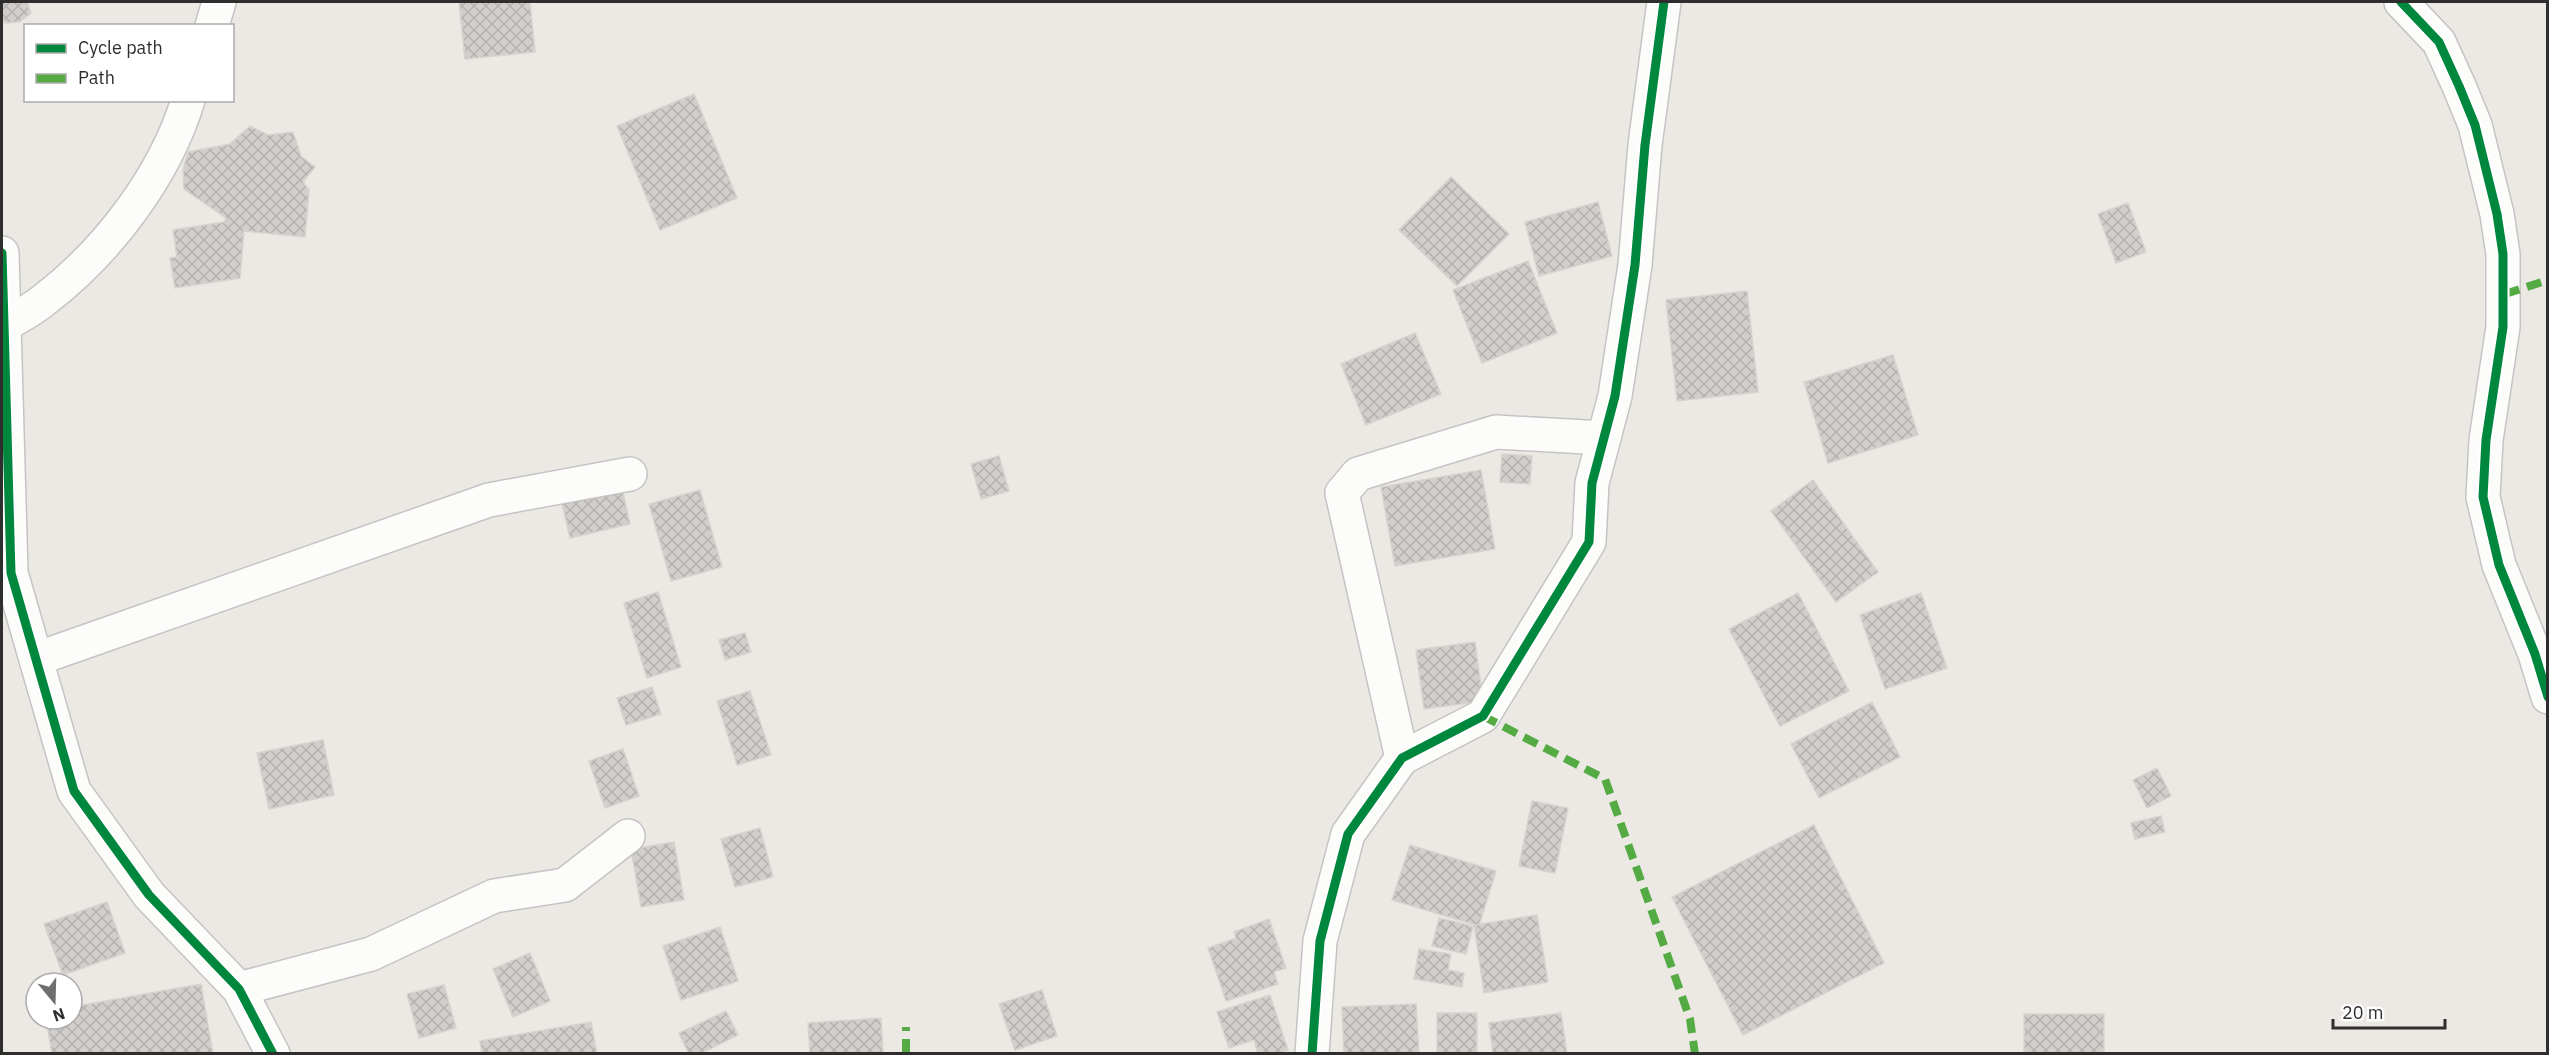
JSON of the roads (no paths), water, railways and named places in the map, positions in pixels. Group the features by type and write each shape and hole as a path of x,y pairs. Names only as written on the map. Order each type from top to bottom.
{"street":[{"path":"213,24 219,2"},
{"path":"1312,1053 1320,941 1348,834 1402,758 1483,716 1589,542 1592,483 1615,396 1635,265 1645,145 1664,2"},
{"path":"2401,2 2439,42 2459,86 2475,125 2497,214 2503,254 2504,327 2486,440 2483,497 2499,565 2535,654 2547,697"},
{"path":"4,346 44,300 91,257 145,193 180,126 187,102"},
{"path":"2,253 11,573 74,791 149,896 239,989 273,1053"},
{"path":"1402,758 1342,493 1358,474 1496,432 1604,438"},
{"path":"36,658 489,500 630,474"},
{"path":"239,989 371,954 494,896 565,885 628,836"}]}
